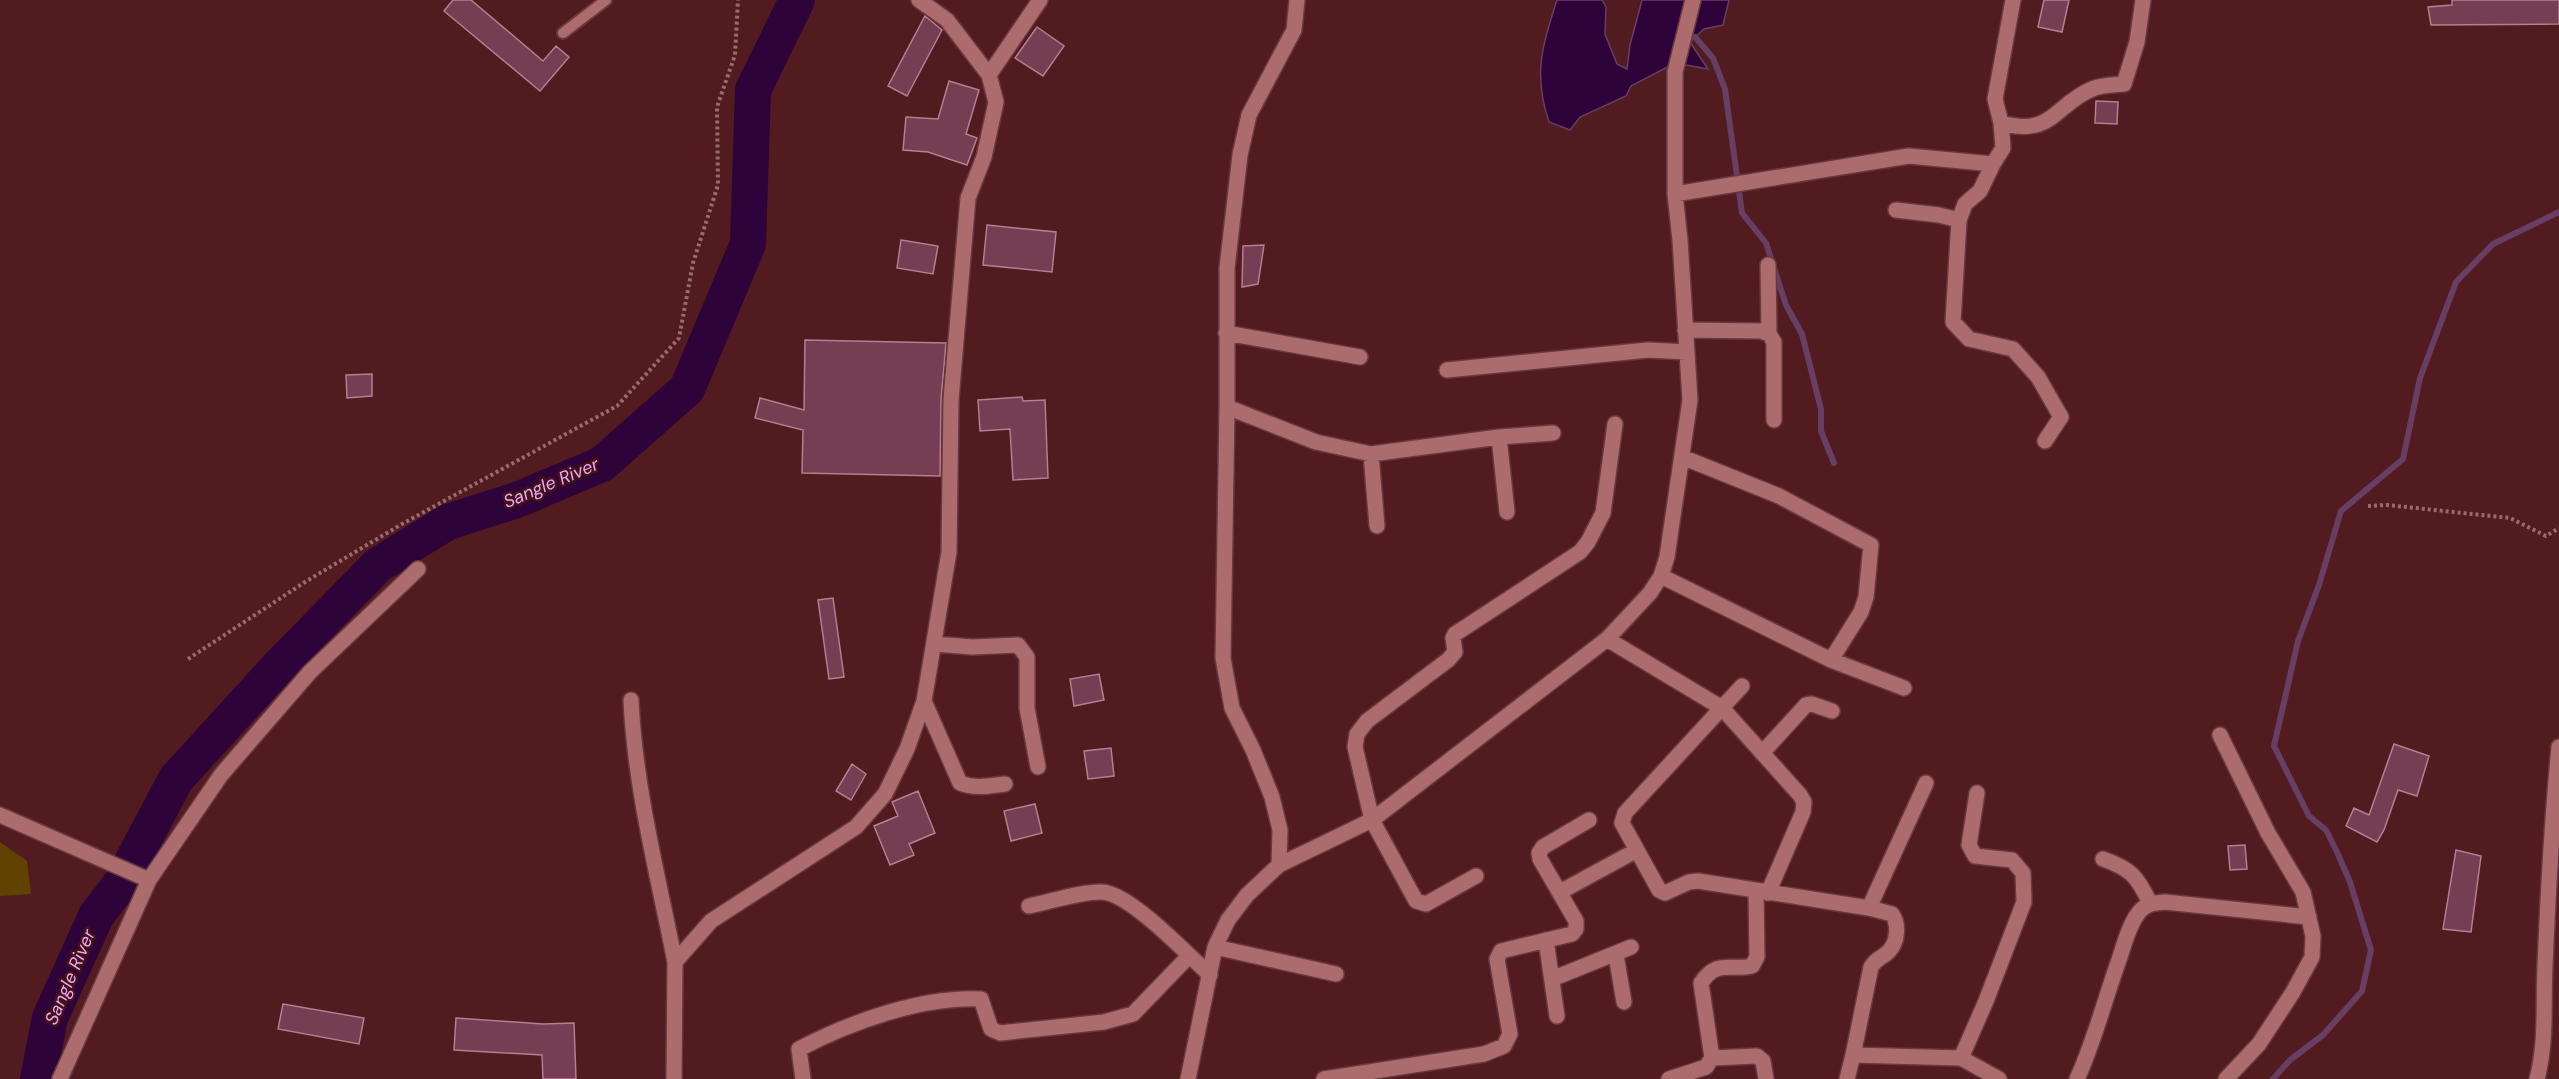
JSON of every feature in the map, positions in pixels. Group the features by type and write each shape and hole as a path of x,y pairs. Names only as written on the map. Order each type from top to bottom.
{"street":[{"path":"675,962 711,921 856,827 885,794 908,749 924,701 949,552 951,400 968,198 984,157 996,102 989,75 947,20 919,0"},
{"path":"989,75 1040,0"},
{"path":"1279,865 1280,830 1272,797 1253,750 1232,708 1223,658 1227,268 1240,155 1249,115 1294,30 1297,0"},
{"path":"1188,1079 1215,947 1228,920 1247,895 1279,865 1372,819 1607,639 1650,593 1661,576 1667,557 1690,400 1675,194 1675,72 1693,0"},
{"path":"2013,0 1995,93 2001,123 2002,148 1980,191 1965,204 1959,220 1953,322 1969,339 2013,349 2038,377 2061,417 2045,441"},
{"path":"2001,123 2017,127 2040,124 2092,89 2124,84 2137,42 2143,0"},
{"path":"1675,194 1909,156 1993,164"},
{"path":"1896,210 1939,215 1959,220"},
{"path":"1768,265 1770,334 1774,342 1774,420"},
{"path":"1685,330 1761,331 1770,334"},
{"path":"1226,333 1360,357"},
{"path":"1447,370 1647,351 1687,352"},
{"path":"1227,407 1316,442 1371,454 1499,437 1553,433"},
{"path":"1476,876 1426,904 1416,901 1372,819 1354,747 1357,734 1367,721 1448,660 1455,652 1453,638 1455,634 1580,552 1603,513 1615,424"},
{"path":"1499,437 1507,512"},
{"path":"1371,454 1377,526"},
{"path":"1682,457 1779,496 1871,545 1866,597 1861,612 1831,660"},
{"path":"60,1079 149,880 221,775 310,672 417,569"},
{"path":"1661,576 1831,660 1904,688"},
{"path":"1607,639 1722,708 1804,802 1803,812 1762,892 1756,957 1752,966 1719,967 1709,972 1701,983 1712,1058 1696,1075 1669,1079"},
{"path":"934,644 972,647 1018,645 1027,657 1027,708 1038,767"},
{"path":"1742,686 1625,813 1622,823 1659,890 1665,893 1689,882 1698,881 1869,908 1892,914 1897,927 1894,943 1888,953 1878,957 1871,967 1848,1079"},
{"path":"630,700 638,770 675,962 674,1079"},
{"path":"924,701 960,783 982,787 1005,784"},
{"path":"1762,753 1806,705 1812,704 1833,711"},
{"path":"2220,735 2268,833 2303,892 2313,936 2312,957 2293,992 2259,1044 2226,1079"},
{"path":"2537,1079 2544,1050 2552,974 2552,825 2559,747"},
{"path":"1869,908 1926,783"},
{"path":"1961,1058 1994,983 2024,902 2023,873 2012,860 1975,856 1969,845 1977,793"},
{"path":"0,815 149,880"},
{"path":"1324,1079 1484,1054 1504,1046 1510,1034 1497,959 1501,951 1572,934 1576,929 1576,921 1540,859 1539,853 1543,847 1589,820"},
{"path":"1560,892 1637,850"},
{"path":"2103,859 2131,871 2150,903"},
{"path":"1029,906 1103,892 1141,913 1172,937 1210,975"},
{"path":"2077,1079 2091,1049 2104,1002 2126,939 2137,914 2150,903 2165,902 2309,917"},
{"path":"1546,940 1557,1016"},
{"path":"1215,947 1336,974"},
{"path":"1552,979 1631,947"},
{"path":"1616,955 1624,1002"},
{"path":"803,1079 799,1049 855,1022 911,1007 969,998 981,999 991,1029 1000,1033 1104,1022 1133,1014 1189,956"},
{"path":"1853,1055 1961,1058 1999,1079"},
{"path":"1712,1058 1757,1056 1763,1061 1767,1071 1766,1079"}],"lane":[{"path":"563,33 606,0"}],"path":[{"path":"188,659 305,582 402,524 617,406 679,338 693,264 718,185 717,107 735,55 738,0"},
{"path":"2368,506 2387,505 2510,518 2547,536 2559,528"}],"shaded area":[{"path":"1557,0 1602,0 1606,7 1605,34 1617,64 1627,69 1630,45 1642,0 1729,0 1723,25 1704,29 1690,42 1708,69 1675,63 1631,86 1626,96 1580,117 1570,130 1549,122 1541,89 1541,60"},
{"path":"0,842 27,861 31,894 0,896"}],"building":[{"path":"453,0 471,0 543,61 556,46 569,57 540,91 444,11"},
{"path":"2044,0 2069,0 2062,32 2038,27"},
{"path":"2452,0 2559,0 2559,24 2431,25 2428,7 2452,5"},
{"path":"925,16 942,30 907,96 888,86"},
{"path":"1037,27 1064,46 1043,76 1015,58"},
{"path":"949,81 979,90 966,134 977,138 967,165 928,152 903,150 906,117 938,119"},
{"path":"2096,101 2118,102 2117,124 2095,123"},
{"path":"987,225 1056,232 1052,272 983,265"},
{"path":"901,240 938,246 933,274 897,268"},
{"path":"1264,245 1258,284 1242,287 1243,246"},
{"path":"805,340 946,343 941,400 940,476 802,473 803,430 755,418 760,398 804,410"},
{"path":"372,374 372,396 347,398 346,375"},
{"path":"1022,397 1023,401 1045,400 1048,478 1013,480 1010,429 980,431 978,400"},
{"path":"833,598 844,677 829,679 818,600"},
{"path":"1099,674 1104,700 1074,706 1070,679"},
{"path":"2394,744 2429,756 2417,796 2398,790 2384,830 2377,842 2346,826 2354,808 2369,815"},
{"path":"1111,748 1114,776 1088,779 1084,751"},
{"path":"852,764 866,774 851,800 836,791"},
{"path":"918,791 935,833 909,844 914,855 890,865 874,826 898,816 892,802"},
{"path":"1035,804 1042,833 1011,841 1004,811"},
{"path":"2245,845 2247,869 2230,870 2228,846"},
{"path":"2456,850 2481,856 2471,932 2443,929"},
{"path":"283,1004 364,1018 359,1044 278,1029"},
{"path":"456,1018 543,1024 574,1023 576,1079 543,1079 542,1055 454,1050"}],"waterway":[{"name":"Sangle River","path":"133,860 176,779 279,666 378,565 448,522 517,500 602,464 687,389 748,244 753,90 797,0"},
{"path":"1695,37 1713,58 1725,89 1742,213 1766,243 1786,305 1802,334 1821,409 1821,431 1834,463"},
{"path":"2273,1079 2290,1060 2323,1035 2362,991 2371,950 2350,882 2337,852 2326,830 2309,816 2274,746 2298,641 2319,585 2341,511 2403,459 2420,378 2456,282 2493,244 2559,212"},
{"name":"Sangle River","path":"38,1079 50,1018 96,916 122,882"}]}
